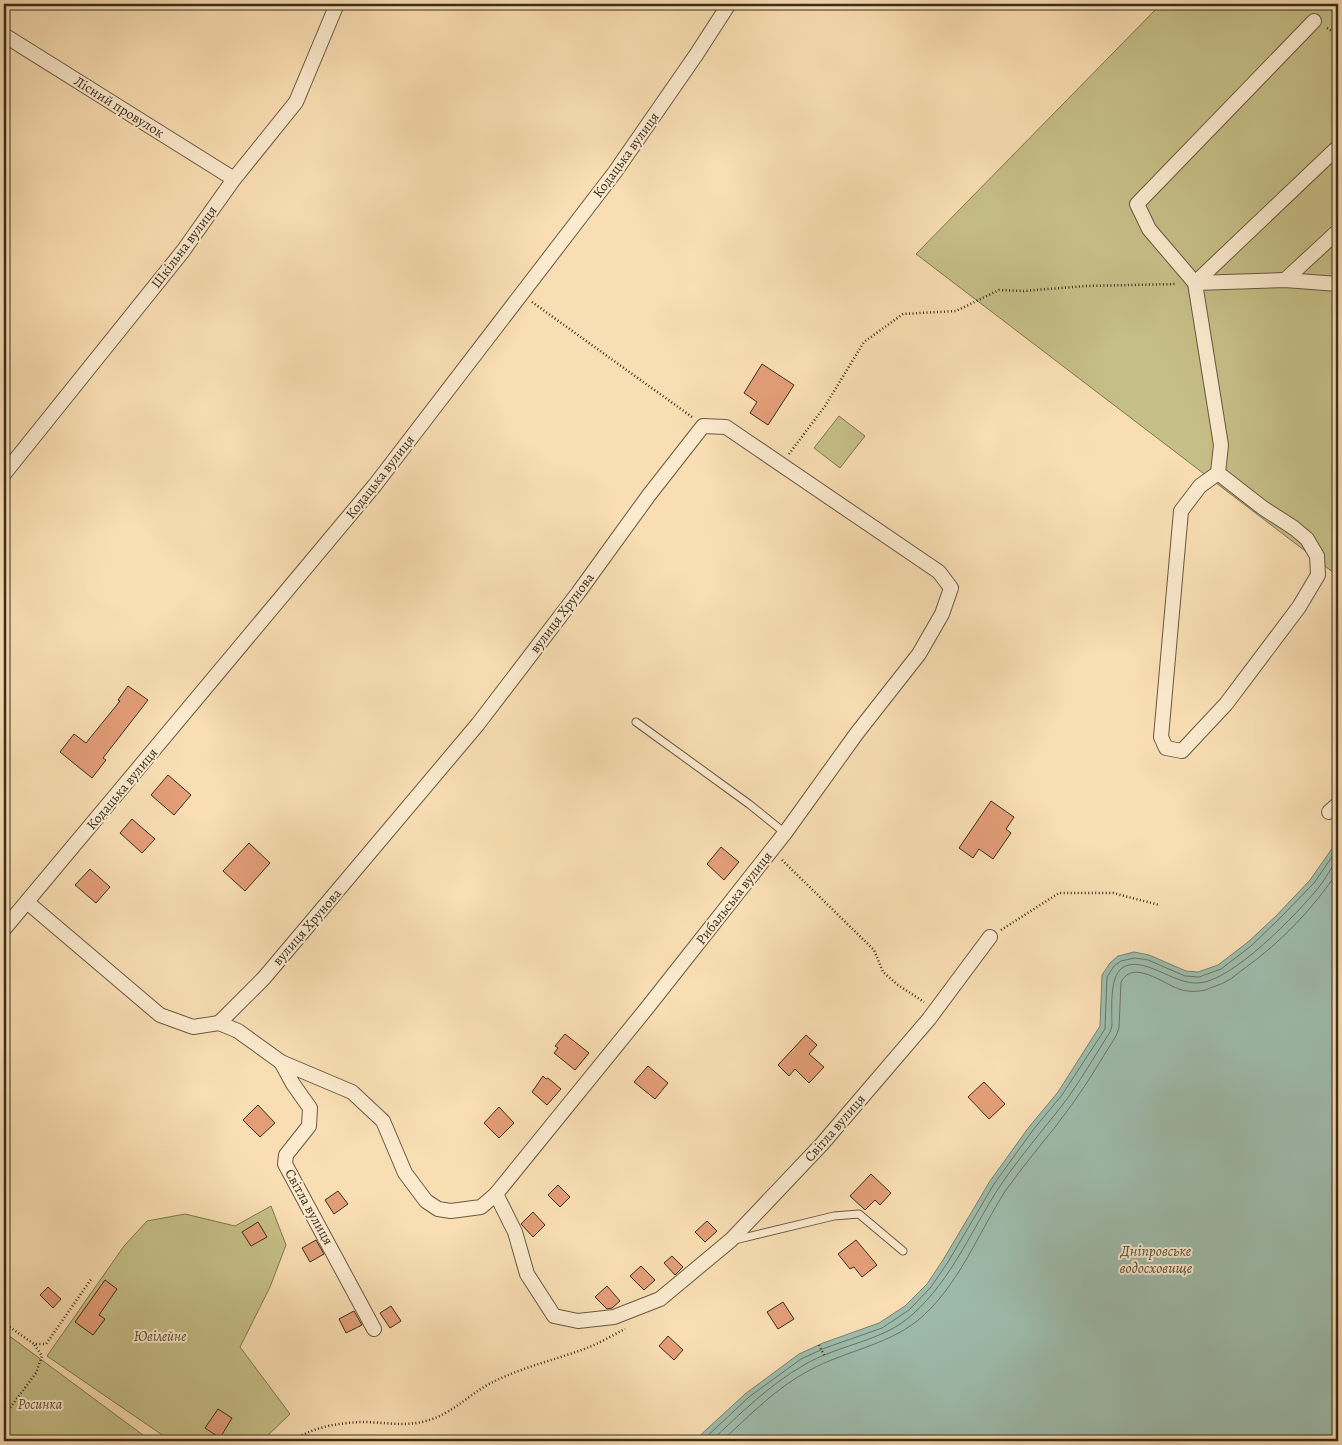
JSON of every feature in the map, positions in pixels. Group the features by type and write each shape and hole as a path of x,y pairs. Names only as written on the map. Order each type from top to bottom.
{"street":[{"name":"Шкільна вулиця","path":"4,474 183,251 234,179 296,102 337,4"},
{"name":"Кодацька вулиця","path":"4,928 375,485 614,172 696,55 729,4"},
{"path":"1218,473 1307,539 1317,556 1318,575 1299,607 1226,704 1182,750 1166,748 1161,737 1181,511 1200,486 1218,473 1221,445 1195,284 1149,229 1137,204 1314,21"},
{"name":"Лісний провулок","path":"4,35 234,179"},
{"path":"1195,284 1338,147"},
{"path":"1285,280 1338,231"},
{"path":"1195,284 1285,280 1338,284"},
{"path":"703,426 726,427 781,465"},
{"name":"вулиця Хрунова","path":"219,1023 264,978 478,724 572,601 649,495 703,426"},
{"name":"Рибальська вулиця","path":"219,1023 238,1031 281,1062 352,1092 383,1121 405,1173 426,1202 438,1209 451,1211 481,1207 496,1194 653,1001 786,832 858,733 919,654 942,614 951,588 940,572 781,465"},
{"path":"27,902 160,1015 194,1027 219,1023"},
{"name":"Світла вулиця","path":"496,1194 515,1232 527,1274 554,1316 578,1321 614,1317 660,1299 731,1240 822,1144 936,1011 990,937"},
{"name":"Світла вулиця","path":"281,1062 293,1084 310,1108 309,1126 286,1155 285,1164 374,1329"}],"lane":[{"path":"636,722 786,832"},
{"path":"731,1240 834,1216 859,1214 903,1251"}],"path":[{"path":"781,465 825,406 864,342 903,314 956,311 999,290 1023,291 1086,286 1195,284"},
{"path":"521,293 703,426"},
{"path":"772,850 874,950 883,972 898,985 936,1011"},
{"path":"990,937 1058,893 1113,893 1159,905"},
{"path":"34,1344 46,1344 92,1278"},
{"path":"4,1323 34,1344 42,1356 36,1373 4,1416"},
{"path":"293,1441 301,1435 328,1426 361,1422 402,1425 431,1420 445,1415 489,1384 514,1372 588,1347 632,1326"},
{"path":"819,1345 824,1355"}],"green space":[{"path":"1161,4 1338,4 1338,576 916,254"},
{"path":"839,416 865,436 840,468 814,448"},
{"name":"Ювілейне","path":"271,1206 286,1245 270,1287 240,1347 290,1414 262,1441 171,1441 47,1356 124,1246 147,1221 185,1214 235,1226"},
{"name":"Росинка","path":"4,1332 151,1441 4,1441"}],"water":[{"name":"Дніпровське водосховище","path":"1338,840 1338,1441 694,1441 745,1394 799,1354 823,1343 879,1323 905,1306 927,1284 990,1181 1029,1127 1058,1092 1100,1026 1102,975 1110,963 1118,956 1134,952 1149,955 1186,971 1198,972 1218,965 1248,942 1276,916 1310,880"}],"building":[{"path":"762,364 794,385 768,425 750,413 757,402 744,393"},
{"path":"128,686 148,700 103,758 106,760 92,778 60,752 74,734 86,743 120,701 118,700"},
{"path":"168,775 191,795 174,815 151,795"},
{"path":"991,801 1014,817 1006,829 1011,833 993,859 979,849 973,858 959,848"},
{"path":"132,819 155,839 142,853 120,833"},
{"path":"249,843 270,863 245,891 223,871"},
{"path":"721,847 739,862 724,880 707,864"},
{"path":"90,869 110,887 96,903 75,885"},
{"path":"565,1034 589,1053 575,1070 554,1053 558,1048 555,1046"},
{"path":"806,1035 817,1045 809,1054 824,1067 809,1083 795,1069 789,1076 778,1065"},
{"path":"648,1066 668,1083 655,1099 634,1082"},
{"path":"543,1076 561,1089 547,1105 532,1092"},
{"path":"984,1082 1005,1104 989,1119 968,1097"},
{"path":"258,1105 275,1123 260,1137 243,1120"},
{"path":"499,1107 514,1123 499,1138 484,1123"},
{"path":"871,1174 891,1193 880,1205 875,1200 865,1210 850,1196"},
{"path":"558,1185 570,1197 560,1207 548,1195"},
{"path":"338,1191 348,1204 334,1214 325,1200"},
{"path":"533,1212 545,1225 533,1237 521,1224"},
{"path":"707,1221 717,1231 705,1242 695,1232"},
{"path":"258,1222 267,1237 251,1246 242,1232"},
{"path":"316,1240 324,1254 310,1262 302,1248"},
{"path":"856,1240 877,1265 862,1277 854,1267 850,1269 838,1254"},
{"path":"672,1256 683,1267 675,1275 664,1263"},
{"path":"641,1266 655,1280 644,1290 630,1276"},
{"path":"105,1280 117,1289 99,1315 105,1319 93,1335 75,1322"},
{"path":"607,1286 620,1301 612,1308 607,1309 595,1297"},
{"path":"48,1287 61,1299 53,1308 40,1295"},
{"path":"783,1302 794,1319 778,1329 767,1312"},
{"path":"391,1306 401,1321 390,1328 380,1313"},
{"path":"354,1311 362,1325 346,1333 339,1319"},
{"path":"668,1336 683,1350 674,1360 659,1346"},
{"path":"218,1409 232,1418 220,1438 205,1428"}]}
